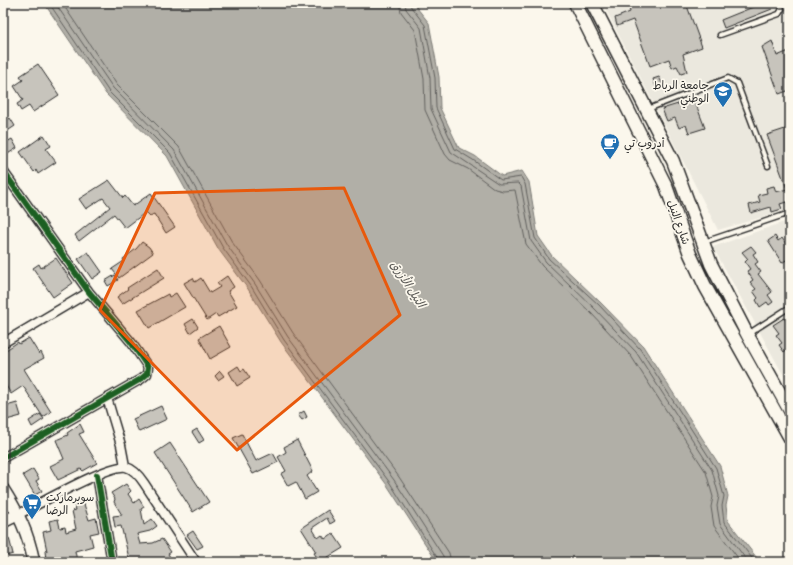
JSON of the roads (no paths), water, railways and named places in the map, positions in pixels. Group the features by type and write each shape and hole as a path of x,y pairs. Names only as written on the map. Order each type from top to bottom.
{"main road":[{"name":"شارع النيل","path":"576,3 663,180 690,254 705,286 790,438"},
{"name":"شارع النيل","path":"592,3 673,161 710,264 790,411"},
{"path":"3,489 19,514 29,539 34,562"},
{"path":"3,522 19,514"}],"street":[{"path":"3,172 89,292 131,342 148,367 148,374 3,458"},
{"path":"3,343 89,292"},
{"path":"107,398 121,445 125,466"},
{"path":"19,514 96,475 116,467 125,466 135,472 144,483 196,562"},
{"path":"96,475 112,562"}],"lane":[{"path":"720,35 779,14 782,9 780,3"},
{"path":"646,110 728,78 732,79 737,83 768,166"},
{"path":"702,243 790,212"},
{"path":"747,334 790,307"}],"water":[{"name":"النيل الأزرق","path":"44,3 413,3 429,23 439,77 440,108 459,148 475,156 502,176 522,171 529,182 538,236 552,256 643,346 720,466 728,496 726,506 728,521 760,562 437,562 387,485 281,342 248,289 219,250 167,156 106,94"}],"place":[{"name":"جامعة الرباط الوطني","path":"723,108"},
{"name":"أدروب تي","path":"610,160"},
{"name":"سوبرماركت الرضا","path":"32,520"}]}
